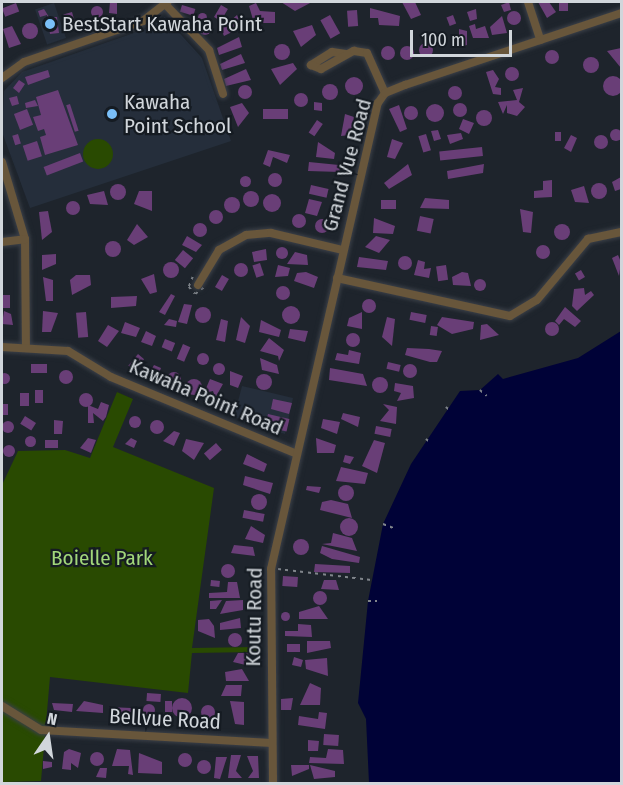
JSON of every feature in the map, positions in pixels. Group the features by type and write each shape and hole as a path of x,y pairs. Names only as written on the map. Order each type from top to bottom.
{"street":[{"path":"528,2 540,40"},
{"path":"2,78 24,62 143,21 166,3 209,50 223,94"},
{"name":"Grand Vue Road","path":"337,279 374,117 385,93 621,13"},
{"path":"346,54 361,51 371,57 385,93"},
{"path":"2,162 25,239 26,347"},
{"path":"337,279 510,316 537,300 588,239 621,232"},
{"path":"198,285 219,250 246,235 271,233 343,250"},
{"path":"2,242 25,239"},
{"name":"Kawaha Point Road","path":"2,348 26,347 68,351 111,377 297,454 337,279"},
{"name":"Koutu Road","path":"273,783 271,568 297,454"},
{"name":"Bellvue Road","path":"2,706 34,727 55,731 272,743"}],"path":[{"path":"198,272 189,283 191,291 203,292 207,279"},
{"path":"480,390 487,396"},
{"path":"446,407 451,411"},
{"path":"426,439 430,442"},
{"path":"383,524 396,529"},
{"path":"271,568 371,580"},
{"path":"368,601 377,601"}],"shaded area":[{"name":"BestStart Kawaha Point","path":"54,3 66,38 47,44 35,10"},
{"name":"Kawaha Point School","path":"165,17 202,58 231,141 30,208 2,132 4,91 22,72 151,27"},
{"path":"621,331 621,783 369,783 366,719 358,703 368,601 383,524 411,464 460,391 480,390 498,374 503,379 578,358"},
{"path":"242,386 293,398 285,434 234,417"}],"green space":[{"path":"98,139 109,143 113,154 109,165 98,169 87,165 83,154 87,143"},
{"name":"Boielle Park","path":"117,392 133,399 113,447 214,488 192,648 260,647 260,652 192,653 188,693 50,677 41,781 2,782 2,485 18,451 65,450 90,458"}],"building":[{"path":"110,2 117,2 117,14 109,13"},
{"path":"281,2 312,2 295,11"},
{"path":"402,2 415,2 421,15 411,19"},
{"path":"509,2 511,10 504,12 501,5"},
{"path":"538,2 549,2 556,12 547,18"},
{"path":"559,2 568,2 568,11 559,11"},
{"path":"16,3 19,11 5,17 2,8"},
{"path":"256,3 260,11 275,12 275,23 254,23 249,6"},
{"path":"182,5 195,9 193,16 180,12"},
{"path":"221,5 228,9 221,21 214,17"},
{"path":"99,6 103,12 99,18 95,18 91,10"},
{"path":"370,8 400,16 399,26 379,25 378,18 370,18"},
{"path":"44,9 49,17 57,17 59,33 50,34 47,15 40,17 38,11"},
{"path":"476,9 477,19 470,21 467,12"},
{"path":"357,10 358,26 348,27 347,11"},
{"path":"514,11 519,13 521,18 519,23 514,25 509,23 507,18 509,13"},
{"path":"72,12 76,26 67,29 63,14"},
{"path":"202,13 206,17 202,21 198,17"},
{"path":"237,15 242,27 224,36 221,29"},
{"path":"330,15 340,33 331,39 320,20"},
{"path":"453,15 456,23 450,26 446,18"},
{"path":"502,16 507,33 492,35 490,27"},
{"path":"30,23 36,25 38,31 36,37 30,39 24,37 22,31 24,25"},
{"path":"205,23 211,29 205,35 199,29"},
{"path":"475,24 476,29 485,26 489,38 473,38 469,26"},
{"path":"312,25 316,35 301,47 293,31"},
{"path":"12,26 21,44 9,48 3,29"},
{"path":"459,29 467,31 467,45 459,47"},
{"path":"239,37 242,47 219,55 217,48"},
{"path":"426,43 431,45 433,50 431,55 426,57 421,55 419,50 421,45"},
{"path":"279,44 285,44 290,52 288,58 279,60 274,55 274,49"},
{"path":"385,46 391,46 395,53 391,60 385,60 381,56 381,50"},
{"path":"407,46 412,48 414,53 412,58 407,60 402,58 400,53 402,48"},
{"path":"621,48 621,68 607,51"},
{"path":"549,50 555,50 559,57 555,64 549,64 545,60 545,54"},
{"path":"241,54 245,63 222,70 220,64"},
{"path":"588,57 594,57 599,65 597,71 588,73 583,68 583,62"},
{"path":"293,63 297,69 280,85 271,69"},
{"path":"509,67 515,67 519,74 515,81 509,81 505,77 505,71"},
{"path":"246,69 251,80 226,86 224,79"},
{"path":"48,70 50,77 28,85 25,77"},
{"path":"493,70 499,79 495,87 501,88 501,95 493,94 486,72"},
{"path":"613,76 620,79 623,86 620,93 613,96 606,93 603,86 606,79"},
{"path":"354,77 360,80 363,86 360,92 354,95 348,92 345,86 348,80"},
{"path":"19,80 25,84 19,93 13,88"},
{"path":"330,84 338,92 330,100 322,92"},
{"path":"245,85 250,87 252,92 250,97 245,99 240,97 238,92 240,87"},
{"path":"452,86 458,86 462,93 458,100 452,100 448,96 448,90"},
{"path":"523,88 519,102 525,107 517,116 507,113 507,105 503,114 498,102 517,100 513,90"},
{"path":"58,90 78,145 45,155 40,137 46,135 44,129 38,131 33,117 41,115 36,97"},
{"path":"298,93 304,93 308,100 304,107 298,107 294,103 294,97"},
{"path":"17,96 19,104 12,106 9,98"},
{"path":"35,100 38,106 26,108 25,103"},
{"path":"314,102 322,103 322,111 314,110"},
{"path":"242,103 249,113 238,127 230,107"},
{"path":"457,103 463,103 467,110 463,117 457,117 453,113 453,107"},
{"path":"70,104 79,131 75,132 66,105"},
{"path":"435,104 441,107 444,113 441,119 435,122 429,119 426,113 429,107"},
{"path":"399,105 407,129 400,132 389,109"},
{"path":"411,106 416,108 418,113 416,118 411,120 406,118 404,113 406,108"},
{"path":"27,109 33,125 20,130 14,114"},
{"path":"263,109 288,109 288,119 263,119"},
{"path":"484,110 492,118 484,126 476,118"},
{"path":"345,114 354,117 350,135 341,136"},
{"path":"463,119 474,123 469,134 459,129"},
{"path":"317,120 323,124 314,136 309,132"},
{"path":"618,129 622,135 618,141 614,141 610,133"},
{"path":"438,130 441,139 434,141 431,131"},
{"path":"555,132 561,132 561,141 555,141"},
{"path":"461,133 463,139 450,144 447,135"},
{"path":"18,134 21,144 15,145 12,136"},
{"path":"426,134 431,150 423,153 418,136"},
{"path":"571,135 577,138 571,152 564,148"},
{"path":"598,135 604,135 608,142 604,149 598,149 594,145 594,139"},
{"path":"392,139 403,143 395,159 387,157"},
{"path":"37,141 42,156 28,161 23,146"},
{"path":"318,142 335,153 334,159 316,157"},
{"path":"482,147 483,156 440,160 439,151"},
{"path":"268,150 290,155 287,163 273,157 270,167 263,164"},
{"path":"80,153 83,161 47,175 44,167"},
{"path":"309,162 339,165 340,172 308,171"},
{"path":"408,164 412,175 389,189 384,183"},
{"path":"484,164 483,173 448,179 447,171"},
{"path":"275,173 280,175 282,180 280,185 275,187 270,185 268,180 270,175"},
{"path":"245,176 249,177 249,185 245,186 241,185 240,181 241,177"},
{"path":"621,177 621,189 615,191 612,182"},
{"path":"552,180 552,197 534,198 534,191 543,190 543,181"},
{"path":"599,183 607,191 599,199 591,191"},
{"path":"118,184 124,186 126,192 124,198 118,200 112,198 110,192 112,186"},
{"path":"311,185 329,189 327,198 309,194"},
{"path":"584,186 589,203 575,202 571,190"},
{"path":"104,191 108,205 90,204 87,195"},
{"path":"139,191 152,191 152,211 134,204"},
{"path":"251,191 259,199 251,207 243,199"},
{"path":"272,194 278,197 281,203 278,209 272,212 266,209 263,203 266,197"},
{"path":"232,197 238,199 240,205 238,211 232,213 226,211 224,205 226,199"},
{"path":"425,198 449,200 449,209 420,208"},
{"path":"309,199 322,202 317,216 305,213"},
{"path":"381,200 396,200 396,209 381,209"},
{"path":"70,201 76,201 80,208 76,215 70,215 66,211 66,205"},
{"path":"520,209 533,212 531,233 523,232"},
{"path":"213,210 219,210 223,217 219,224 213,224 209,220 209,214"},
{"path":"48,211 52,232 42,240 39,212"},
{"path":"296,214 302,214 306,221 302,228 296,228 292,224 292,218"},
{"path":"420,216 434,219 431,234 417,231"},
{"path":"374,218 395,226 393,234 373,233"},
{"path":"319,219 325,219 329,226 325,233 319,233 315,229 315,223"},
{"path":"200,223 205,225 207,230 205,235 200,237 195,235 193,230 195,225"},
{"path":"137,224 148,237 134,245 127,240"},
{"path":"562,224 568,226 570,232 568,238 562,240 556,238 554,232 556,226"},
{"path":"187,236 202,245 196,252 182,245"},
{"path":"376,236 390,240 379,253 365,247"},
{"path":"113,241 121,249 113,257 105,249"},
{"path":"543,245 548,247 550,252 548,257 543,259 538,257 536,252 538,247"},
{"path":"284,247 287,248 287,258 280,259 277,258 276,251 277,248"},
{"path":"266,249 267,260 254,262 252,252"},
{"path":"183,250 193,258 185,268 175,260"},
{"path":"295,252 307,255 308,265 287,264"},
{"path":"56,254 56,264 42,270 42,255"},
{"path":"618,255 621,262 619,276 612,258"},
{"path":"402,256 408,256 412,263 408,270 402,270 398,266 398,260"},
{"path":"359,257 388,261 386,270 357,267"},
{"path":"418,260 425,262 424,269 431,268 429,278 414,275"},
{"path":"171,262 177,264 179,270 177,276 171,278 165,276 163,270 165,264"},
{"path":"238,263 244,263 248,270 244,277 238,277 234,273 234,267"},
{"path":"260,263 264,275 256,278 252,265"},
{"path":"278,265 290,268 288,276 275,277"},
{"path":"446,265 448,280 438,281 436,266"},
{"path":"581,270 585,277 579,280 575,274"},
{"path":"306,272 318,277 314,288 294,281 297,273"},
{"path":"462,272 468,273 471,286 453,285 452,277"},
{"path":"154,274 157,292 150,294 141,279"},
{"path":"76,275 90,275 91,285 72,295 70,280"},
{"path":"222,275 229,279 222,291 215,287"},
{"path":"43,277 53,280 53,301 46,301"},
{"path":"482,279 486,285 482,291 478,291 474,283"},
{"path":"280,286 286,286 290,293 286,300 280,300 276,296 276,290"},
{"path":"584,288 585,295 591,291 594,295 577,311 572,306 574,289"},
{"path":"171,294 175,296 165,315 159,312"},
{"path":"2,295 10,295 10,308 2,308"},
{"path":"137,296 136,306 111,308 111,297"},
{"path":"369,299 374,301 376,306 374,311 369,313 364,311 362,306 364,301"},
{"path":"184,304 192,305 187,324 178,322"},
{"path":"291,306 297,309 300,315 297,321 291,324 285,321 282,315 285,309"},
{"path":"203,307 209,309 211,315 209,321 203,323 197,321 195,315 197,309"},
{"path":"565,307 581,321 575,327 564,319 559,325 555,321"},
{"path":"4,311 11,314 13,325 2,324"},
{"path":"43,311 58,313 51,332 42,332"},
{"path":"86,312 88,337 78,338 76,313"},
{"path":"362,312 362,329 347,326 349,318"},
{"path":"411,312 427,315 425,323 409,320"},
{"path":"241,317 250,326 245,343 236,340"},
{"path":"387,317 395,319 392,346 382,337"},
{"path":"442,317 474,322 473,329 452,334 437,325"},
{"path":"169,319 177,321 176,327 164,325"},
{"path":"221,319 228,321 225,342 216,340"},
{"path":"261,320 281,330 279,337 259,332"},
{"path":"125,322 140,328 136,337 121,333"},
{"path":"549,322 555,322 559,329 555,336 549,336 545,332 545,326"},
{"path":"487,324 499,335 480,340 481,325"},
{"path":"108,325 119,331 107,347 98,341"},
{"path":"431,326 438,327 437,336 430,335"},
{"path":"290,329 308,331 305,342 288,338"},
{"path":"146,331 156,336 152,346 141,342"},
{"path":"350,333 356,333 360,340 356,347 350,347 346,343 346,337"},
{"path":"269,338 284,350 279,361 278,356 260,351"},
{"path":"165,339 175,343 172,351 162,347"},
{"path":"183,344 190,347 184,362 177,359"},
{"path":"407,348 442,351 437,362 430,362 405,355"},
{"path":"349,350 361,353 359,364 335,360 337,353 348,355"},
{"path":"205,353 209,359 205,365 201,365 197,357"},
{"path":"138,354 144,359 134,371 128,365"},
{"path":"260,358 277,365 279,374 262,370"},
{"path":"388,362 401,365 399,372 386,369"},
{"path":"221,363 224,364 224,374 217,375 214,374 213,367 214,364"},
{"path":"31,364 47,364 47,373 31,373"},
{"path":"410,364 415,366 417,371 415,376 410,378 405,376 403,371 405,366"},
{"path":"154,365 161,368 157,378 149,374"},
{"path":"330,368 363,374 367,386 329,380"},
{"path":"63,370 69,370 73,377 69,384 63,384 59,380 59,374"},
{"path":"230,371 243,376 238,388 230,385"},
{"path":"174,372 179,374 181,379 179,384 174,386 169,384 167,379 169,374"},
{"path":"4,373 8,374 8,382 4,383 0,382 -1,378 0,374"},
{"path":"261,374 267,374 272,382 270,388 261,390 256,385 256,379"},
{"path":"377,377 383,377 388,385 386,391 377,393 372,388 372,382"},
{"path":"194,379 202,387 194,395 186,387"},
{"path":"210,379 223,384 215,398 213,391 204,393"},
{"path":"395,383 413,386 414,398 397,401 401,393 394,391"},
{"path":"35,390 43,390 43,403 35,403"},
{"path":"20,393 29,393 29,406 20,406"},
{"path":"86,393 91,395 93,400 91,405 86,407 81,405 79,400 81,395"},
{"path":"273,399 292,403 289,414 271,409"},
{"path":"101,402 109,405 106,417 103,421 93,413 94,423 88,423 88,405 98,409"},
{"path":"2,404 8,404 8,415 2,415"},
{"path":"383,404 397,407 396,424 380,421 389,410"},
{"path":"343,413 360,417 358,427 341,419"},
{"path":"268,414 289,419 287,432 265,427"},
{"path":"25,416 36,423 31,431 20,424"},
{"path":"137,416 141,422 137,428 133,428 129,420"},
{"path":"323,419 340,422 337,434 321,428"},
{"path":"54,420 63,421 62,434 54,434"},
{"path":"154,420 160,420 164,427 160,434 154,434 150,430 150,424"},
{"path":"10,421 13,422 13,432 6,433 3,432 2,425 3,422"},
{"path":"376,426 392,429 390,437 374,434"},
{"path":"174,431 180,433 174,446 163,441"},
{"path":"30,436 34,437 34,445 30,446 26,445 25,441 26,437"},
{"path":"88,438 96,440 91,453 80,448"},
{"path":"131,438 137,441 134,448 125,444"},
{"path":"316,438 336,445 334,453 317,453"},
{"path":"186,439 204,443 194,460 182,451"},
{"path":"45,440 58,440 58,448 45,448"},
{"path":"374,440 385,443 377,473 362,466"},
{"path":"216,443 222,450 210,460 204,453"},
{"path":"11,445 14,446 14,456 7,457 4,456 3,449 4,446"},
{"path":"247,454 267,464 264,472 243,464"},
{"path":"345,455 354,457 350,464 343,462"},
{"path":"341,467 368,473 365,484 336,481"},
{"path":"245,476 273,483 270,494 243,485"},
{"path":"343,485 349,485 354,493 352,499 343,501 338,496 338,490"},
{"path":"307,486 321,487 319,493 306,490"},
{"path":"259,494 267,502 259,510 251,502"},
{"path":"331,500 348,504 352,518 320,510 322,502"},
{"path":"244,510 265,514 263,522 242,518"},
{"path":"349,518 355,521 358,527 355,533 349,536 343,533 340,527 343,521"},
{"path":"251,526 265,535 263,543 245,539"},
{"path":"333,533 352,538 357,551 322,544 331,543"},
{"path":"301,539 307,541 309,547 307,553 301,555 295,553 293,547 295,541"},
{"path":"234,545 253,547 255,556 231,553"},
{"path":"322,546 360,557 359,563 332,559 320,553"},
{"path":"225,564 231,564 235,571 231,578 225,578 221,574 221,568"},
{"path":"315,564 350,566 350,573 314,572"},
{"path":"283,576 298,577 297,587 282,586"},
{"path":"211,580 220,581 219,587 210,586"},
{"path":"324,580 336,580 339,590 321,589"},
{"path":"228,582 237,582 240,598 209,598 209,593 227,592"},
{"path":"317,591 323,591 327,598 323,605 317,605 313,601 313,595"},
{"path":"222,600 216,609 210,609 210,601"},
{"path":"243,600 243,610 220,614 226,601"},
{"path":"319,606 328,619 299,619 299,612"},
{"path":"285,611 290,616 285,621 280,616"},
{"path":"240,618 241,628 220,630 220,623"},
{"path":"209,619 214,626 215,638 198,631 198,620"},
{"path":"298,624 311,625 312,637 285,636 285,631 298,631"},
{"path":"232,633 238,633 242,640 238,647 232,647 228,643 228,637"},
{"path":"307,641 330,641 331,648 307,653"},
{"path":"287,644 300,644 300,652 287,652"},
{"path":"238,653 253,653 246,660 250,666 233,662"},
{"path":"294,657 303,660 301,667 292,665"},
{"path":"327,658 328,676 306,669 305,660"},
{"path":"242,669 249,681 226,681 225,672"},
{"path":"310,683 321,688 320,705 300,705"},
{"path":"226,685 242,685 241,696 221,696"},
{"path":"147,693 161,694 160,702 146,701"},
{"path":"182,698 189,701 192,708 189,715 182,718 175,715 172,708 175,701"},
{"path":"293,698 291,710 281,710 281,699"},
{"path":"84,701 103,705 103,713 76,711"},
{"path":"165,701 172,701 172,712 165,712"},
{"path":"230,701 244,702 244,725 235,724"},
{"path":"52,703 73,704 72,712 54,710"},
{"path":"151,704 155,710 151,716 147,716 143,708"},
{"path":"208,705 213,707 215,712 213,717 208,719 203,717 201,712 203,707"},
{"path":"109,707 131,708 131,712 110,714"},
{"path":"319,712 327,713 325,729 298,725 299,716 318,719"},
{"path":"324,734 339,735 338,746 323,745"},
{"path":"308,740 319,741 318,751 308,751"},
{"path":"69,749 81,753 78,768 71,763 71,770 62,769 64,752"},
{"path":"117,749 130,750 133,775 128,774 129,766 112,766"},
{"path":"328,749 343,750 344,764 309,763 310,757 326,758"},
{"path":"94,752 100,752 104,759 100,766 94,766 90,762 90,756"},
{"path":"139,753 162,762 162,774 138,773"},
{"path":"182,753 188,753 192,760 188,767 182,767 178,763 178,757"},
{"path":"231,755 241,755 236,771 242,778 228,778"},
{"path":"247,756 258,756 259,778 248,778 253,771"},
{"path":"216,757 227,757 220,779 214,778"},
{"path":"204,760 209,762 211,767 209,772 204,774 199,772 197,767 199,762"},
{"path":"43,761 52,762 52,767 43,769"},
{"path":"291,765 309,765 309,769 292,776"},
{"path":"310,765 335,771 335,777 314,779"},
{"path":"100,768 107,768 106,778 96,777"}],"place":[{"name":"BestStart Kawaha Point","path":"50,24"},
{"name":"Kawaha Point School","path":"112,114"}]}
